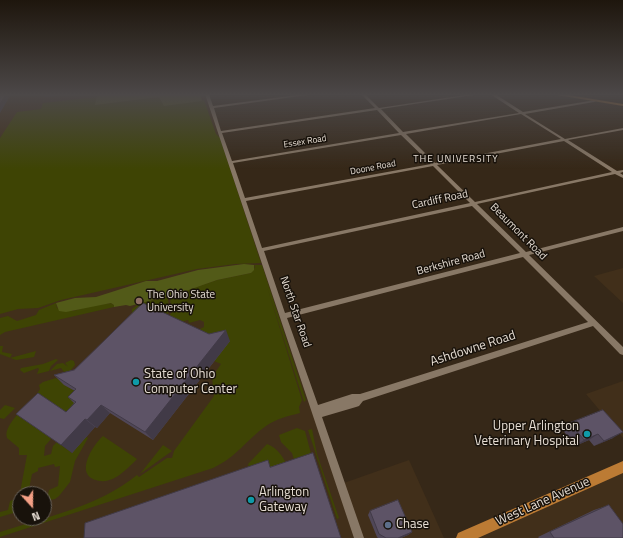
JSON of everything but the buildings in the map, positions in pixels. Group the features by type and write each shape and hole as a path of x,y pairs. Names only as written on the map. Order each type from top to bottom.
{"main road":[{"name":"West Lane Avenue","path":"464,538 623,467"}],"street":[{"name":"North Star Road","path":"216,119 359,538"},
{"path":"220,132 309,119"},
{"name":"Beaumont Road","path":"388,119 623,352"},
{"name":"Essex Road","path":"231,162 493,119"},
{"path":"532,119 623,177"},
{"name":"Doone Road","path":"244,200 623,129"},
{"name":"Cardiff Road","path":"261,250 623,171"},
{"name":"Berkshire Road","path":"284,316 623,229"},
{"name":"Ashdowne Road","path":"316,412 356,403 360,398 594,323"}],"shaded area":[{"name":"The Ohio State University","path":"0,119 216,119 341,484 409,460 444,538 0,538"},
{"path":"623,268 623,303 594,276"},
{"path":"623,381 623,438 586,394"},
{"path":"623,469 623,538 468,538"}],"green space":[{"path":"12,119 211,119 216,134 220,138 261,263 235,264 197,269 61,300 38,308 18,309 0,314 0,138"},
{"path":"244,264 254,265 254,270 251,273 217,280 183,292 130,306 126,305 114,307 111,303 66,312 59,311 56,303 75,298 96,297 146,281 157,281 198,270"},
{"path":"254,265 262,265 306,400 304,402 267,287 302,400 299,407 300,413 282,418 270,424 259,431 229,459 213,468 52,520 52,517 72,510 106,495 137,475 139,477 167,458 172,458 174,451 214,396 212,377 221,364 214,361 229,341 189,333 204,327 204,322 200,320 189,323 188,320 177,323 167,318 173,311 171,310 170,296 217,280 251,273 255,267"},
{"path":"168,297 169,312 165,316 132,314 132,309 140,303"},
{"path":"56,303 57,308 73,311 86,307 111,303 114,307 5,332 0,335 0,318 8,316 17,321 36,315 39,310"},
{"path":"0,346 3,346 2,352 12,354 10,358 0,354"},
{"path":"36,351 34,357 16,360 10,358"},
{"path":"56,359 58,360 51,366 49,371 37,374 38,368 24,373 20,370 21,368 43,364"},
{"path":"71,360 74,361 75,365 70,371 64,372 61,368 50,371 57,364 63,363 68,367 65,363"},
{"path":"56,378 86,398 45,446 44,456 51,454 53,446 57,442 72,453 86,437 88,438 75,461 70,482 59,496 52,500 52,489 58,486 60,466 55,467 54,464 38,468 38,471 32,474 30,486 21,486 27,455 19,455 19,448 7,438 9,426 19,412 37,394 40,389 39,385 43,382"},
{"path":"5,405 15,408 4,419 0,418 0,410"},
{"path":"297,428 305,431 313,461 296,466 292,453 281,442 279,435"},
{"path":"312,429 317,454 339,518 337,519 308,430"},
{"path":"103,436 137,459 116,477 106,481 92,479 86,468 90,454"},
{"path":"267,444 280,454 288,468 250,474 248,464"},
{"path":"163,445 172,451 140,474"},
{"path":"12,500 12,513 0,517 0,512 8,510 10,501"},
{"path":"20,526 34,526 0,537 0,532"}],"place":[{"name":"The Ohio State University","path":"139,301"},
{"name":"State of Ohio Computer Center","path":"136,382"},
{"name":"Upper Arlington Veterinary Hospital","path":"587,434"},
{"name":"Arlington Gateway","path":"251,500"},
{"name":"Chase","path":"388,525"}],"district":[{"name":"THE UNIVERSITY","path":"456,160"}]}
